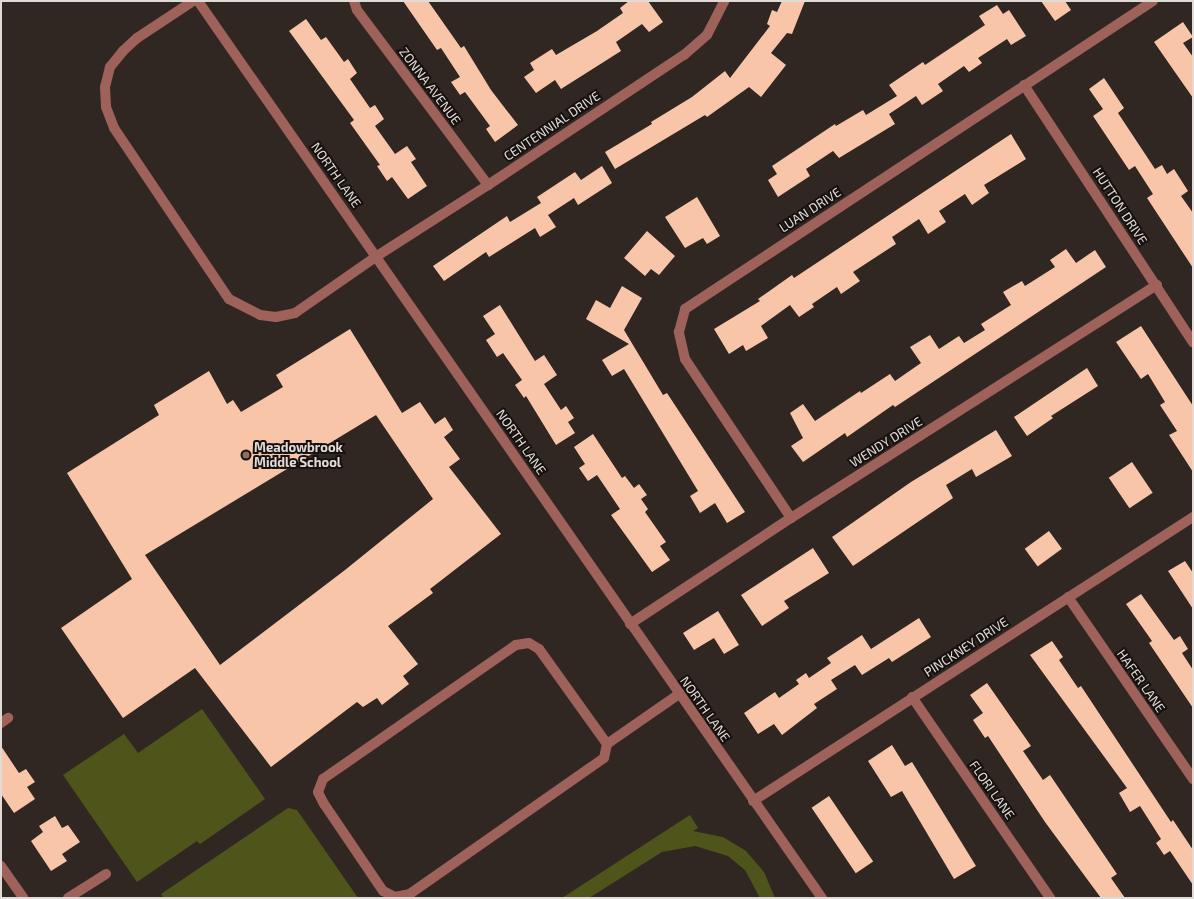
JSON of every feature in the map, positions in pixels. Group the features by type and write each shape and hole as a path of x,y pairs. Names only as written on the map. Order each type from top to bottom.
{"street":[{"name":"CENTENNIAL DRIVE","path":"193,1 137,38 123,51 110,68 105,87 106,107 114,128 229,299 260,316 276,317 295,313 377,256 488,185 684,55 707,35 724,1"},
{"name":"NORTH LANE","path":"198,1 377,256 630,624 822,898"},
{"name":"ZONNA AVENUE","path":"354,1 357,10 488,185"},
{"name":"LUAN DRIVE","path":"790,518 685,359 679,332 685,309 1153,1"},
{"name":"HUTTON DRIVE","path":"1024,85 1193,342"},
{"name":"WENDY DRIVE","path":"630,624 790,518 1156,285"},
{"name":"PINCKNEY DRIVE","path":"753,801 1193,517"},
{"name":"HAFER LANE","path":"1068,597 1193,779"},
{"path":"607,744 539,649 529,643 522,644 516,645 323,779 318,792 324,804 383,890 395,897 410,894 604,758 607,744 679,694"},
{"name":"FLORI LANE","path":"912,697 1050,898"},
{"path":"1,866 23,898"},
{"path":"68,898 106,874"}],"green space":[{"path":"202,709 265,799 200,844 197,841 137,882 63,775 124,734 138,753"},
{"path":"288,808 297,810 358,898 164,898 161,894"},
{"path":"690,815 698,828 693,831 723,837 746,851 764,872 775,898 760,898 745,870 728,856 695,846 662,852 589,898 562,898"}],"building":[{"path":"403,1 428,1 461,48 464,46 491,90 518,125 495,142 486,129 490,126 465,92 460,95 451,82 460,77 441,48 437,50"},
{"path":"629,1 648,1 663,22 649,32 642,24 616,42 621,51 561,89 555,80 536,93 524,77 534,70 530,63 552,49 556,55 597,31 623,13 620,8"},
{"path":"782,1 805,1 792,34 787,33 771,53 786,65 761,97 749,87 707,117 705,115 615,169 605,152 652,124 651,122 692,97 725,71 730,78 770,26 767,24 772,10 777,12"},
{"path":"1041,1 1065,1 1071,10 1055,21"},
{"path":"997,5 1003,14 1009,10 1026,36 1011,45 1007,39 978,58 982,63 969,72 964,66 938,84 943,91 922,105 916,96 889,114 895,124 839,158 833,151 806,169 810,176 778,197 768,180 777,174 772,166 835,124 836,126 863,110 866,115 897,96 889,85 923,62 925,65 985,25 979,16"},
{"path":"306,19 321,40 326,37 344,62 348,59 357,73 350,79 370,108 375,105 384,119 375,126 395,154 407,146 416,159 411,162 427,186 408,199 392,177 387,181 377,166 380,165 350,123 354,120 289,31"},
{"path":"1183,22 1193,37 1183,43 1193,57 1193,98 1154,42"},
{"path":"1104,78 1124,108 1118,113 1155,169 1162,165 1167,174 1174,169 1188,191 1181,196 1193,213 1193,268 1147,198 1153,194 1135,166 1129,170 1093,116 1103,109 1089,89"},
{"path":"1011,134 1026,159 984,185 989,193 972,205 965,194 939,211 946,222 928,234 919,219 892,237 896,244 853,272 860,281 841,294 837,287 812,304 814,307 799,317 790,305 761,326 768,338 746,351 743,345 729,354 714,329 760,301 758,299 792,275 794,278"},
{"path":"602,166 612,183 578,205 574,198 548,215 556,227 540,237 535,228 489,257 486,252 444,281 433,266 507,216 510,222 541,203 537,197 575,172 581,180"},
{"path":"697,197 720,236 707,244 703,238 685,248 665,217"},
{"path":"647,231 675,256 659,275 651,269 645,276 624,258"},
{"path":"1066,249 1076,263 1095,250 1106,267 895,407 893,405 847,437 845,433 803,462 791,446 803,438 790,413 803,404 815,421 860,391 861,393 890,374 895,381 921,363 910,347 930,335 939,349 959,336 964,343 985,330 981,324 1011,305 1003,292 1022,281 1025,286 1055,267 1050,260"},
{"path":"622,286 642,298 624,330 663,395 667,393 745,512 727,523 715,503 700,513 690,496 698,491 624,369 612,376 602,360 629,344 586,319 596,300 610,308"},
{"path":"500,305 535,361 544,355 557,375 544,384 561,410 566,406 574,418 568,422 575,433 556,445 526,396 524,398 515,385 522,380 503,353 497,357 486,340 495,334 483,316"},
{"path":"1141,326 1193,406 1193,472 1169,435 1177,431 1160,405 1165,402 1148,374 1141,379 1116,342"},
{"path":"350,329 402,413 420,402 435,424 445,417 453,430 444,437 460,459 449,467 501,534 430,589 433,593 388,626 418,664 403,676 409,684 382,705 377,698 363,707 357,702 271,767 195,668 123,718 61,628 132,579 67,473 159,415 154,405 209,371 227,404 233,400 241,412 283,387 276,375","holes":["376,415 433,499 345,570 220,665 145,555"]},
{"path":"1087,368 1098,386 1051,416 1053,418 1027,436 1014,417"},
{"path":"996,430 1012,456 976,477 972,469 946,485 953,498 853,566 832,537 911,482"},
{"path":"593,434 622,478 625,476 634,488 639,484 647,495 641,499 648,509 645,512 666,542 660,546 670,560 652,572 611,515 620,509 597,475 588,481 579,468 585,464 574,447"},
{"path":"1132,462 1153,493 1129,508 1109,478"},
{"path":"1049,531 1062,549 1038,566 1025,549"},
{"path":"813,548 829,573 784,601 789,608 762,626 741,595"},
{"path":"1185,561 1193,573 1193,609 1168,571"},
{"path":"1141,594 1174,640 1180,636 1188,649 1182,653 1193,670 1193,708 1149,643 1152,641 1126,604"},
{"path":"718,611 739,645 724,654 714,638 694,650 683,633"},
{"path":"919,618 931,637 892,662 889,658 862,675 855,665 831,680 837,689 814,704 817,708 782,735 774,724 758,734 744,713 775,692 779,698 799,684 796,680 806,673 809,678 831,663 827,658 862,635 871,649"},
{"path":"1052,641 1063,657 1059,660 1078,688 1081,686 1171,822 1173,820 1193,850 1193,885 1170,851 1164,855 1156,843 1161,839 1140,806 1130,812 1119,793 1127,788 1030,655"},
{"path":"987,683 1031,746 1023,751 1043,780 1050,775 1117,874 1111,878 1125,898 1101,898 1045,822 988,736 985,738 973,720 983,713 970,695"},
{"path":"892,745 905,766 912,762 976,866 954,879 902,791 891,797 868,761"},
{"path":"1,746 19,773 26,769 35,782 27,787 35,799 14,813 1,794"},
{"path":"829,796 873,861 856,873 812,808"},
{"path":"55,816 62,828 68,825 80,842 62,854 67,861 51,871 31,841 43,832 39,826"}],"place":[{"name":"Meadowbrook Middle School","path":"246,455"}]}
